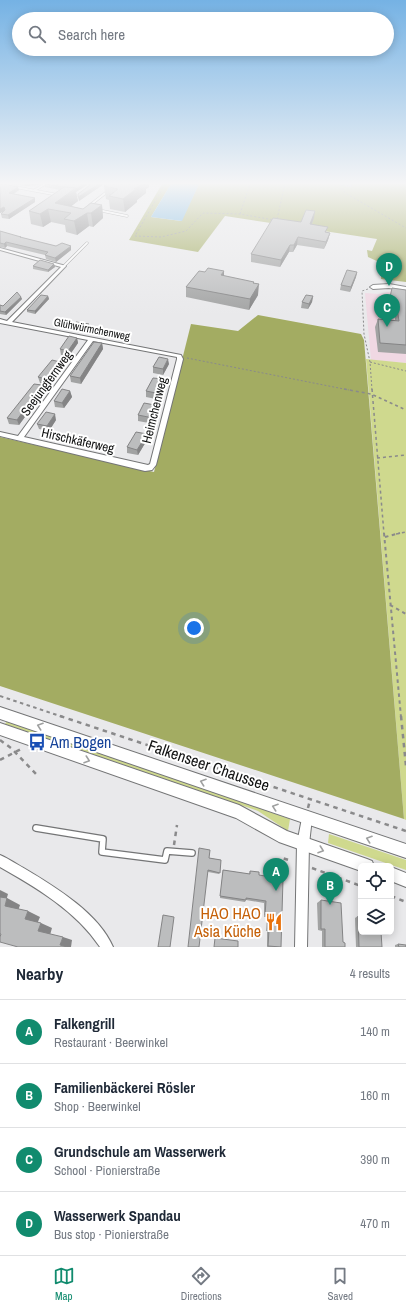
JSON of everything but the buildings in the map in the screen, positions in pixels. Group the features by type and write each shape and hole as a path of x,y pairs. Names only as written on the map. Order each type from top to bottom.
{"main road":[{"path":"373,287 389,286 406,289"},
{"name":"Falkenseer Chaussee","path":"0,713 406,851"},
{"path":"0,729 239,812 284,837 358,863"},
{"path":"394,875 406,880"}],"street":[{"path":"0,249 64,266 8,323"},
{"name":"Glühwürmchenweg","path":"0,321 179,356"},
{"name":"Seejungfernweg","path":"19,439 91,339"},
{"name":"Heimchenweg","path":"150,468 153,466 179,356"},
{"name":"Hirschkäferweg","path":"0,434 150,468"},
{"path":"301,947 302,865 303,844 307,818"},
{"path":"0,861 45,889 80,914 102,938 107,947"}],"lane":[{"path":"64,266 87,243"},
{"path":"36,828 103,839 102,852 165,860 167,851 192,853"}],"path":[{"path":"139,228 134,236 161,237 186,231 189,228"},
{"path":"373,287 362,291 364,334 370,362 371,394 406,766"},
{"path":"179,356 371,394 406,410"},
{"path":"370,362 406,371"},
{"path":"377,458 406,455"},
{"path":"385,538 406,532"},
{"path":"390,605 406,614"},
{"path":"0,696 406,831"},
{"path":"0,740 15,752 37,775"},
{"path":"0,760 29,745"},
{"path":"173,852 176,825"},
{"path":"276,862 282,858 358,885"},
{"path":"394,897 406,902"}],"shaded area":[{"path":"392,291 406,292 406,363 371,360 365,293 379,294"}],"green space":[{"path":"136,228 216,228 198,252 129,240"},
{"path":"306,228 406,228 406,282 381,279 381,275 385,272 385,268 379,262 368,257 367,250 372,251 377,239"},
{"path":"258,315 361,334 364,340 404,819 0,686 0,437 154,472 191,324 238,331"},
{"path":"366,359 406,363 406,820 404,819"},
{"path":"7,721 290,819 288,831 258,811 5,724"},
{"path":"329,834 406,860 406,870 394,866 394,863 386,863 328,843"}],"place":[{"name":"Wasserwerk Spandau","path":"389,286"},
{"name":"Grundschule am Wasserwerk","path":"387,327"},
{"name":"Am Bogen","path":"37,742"},
{"name":"Falkengrill","path":"276,891"},
{"name":"Familienbäckerei Rösler","path":"330,905"},
{"name":"HAO HAO Asia Küche","path":"274,922"}]}
